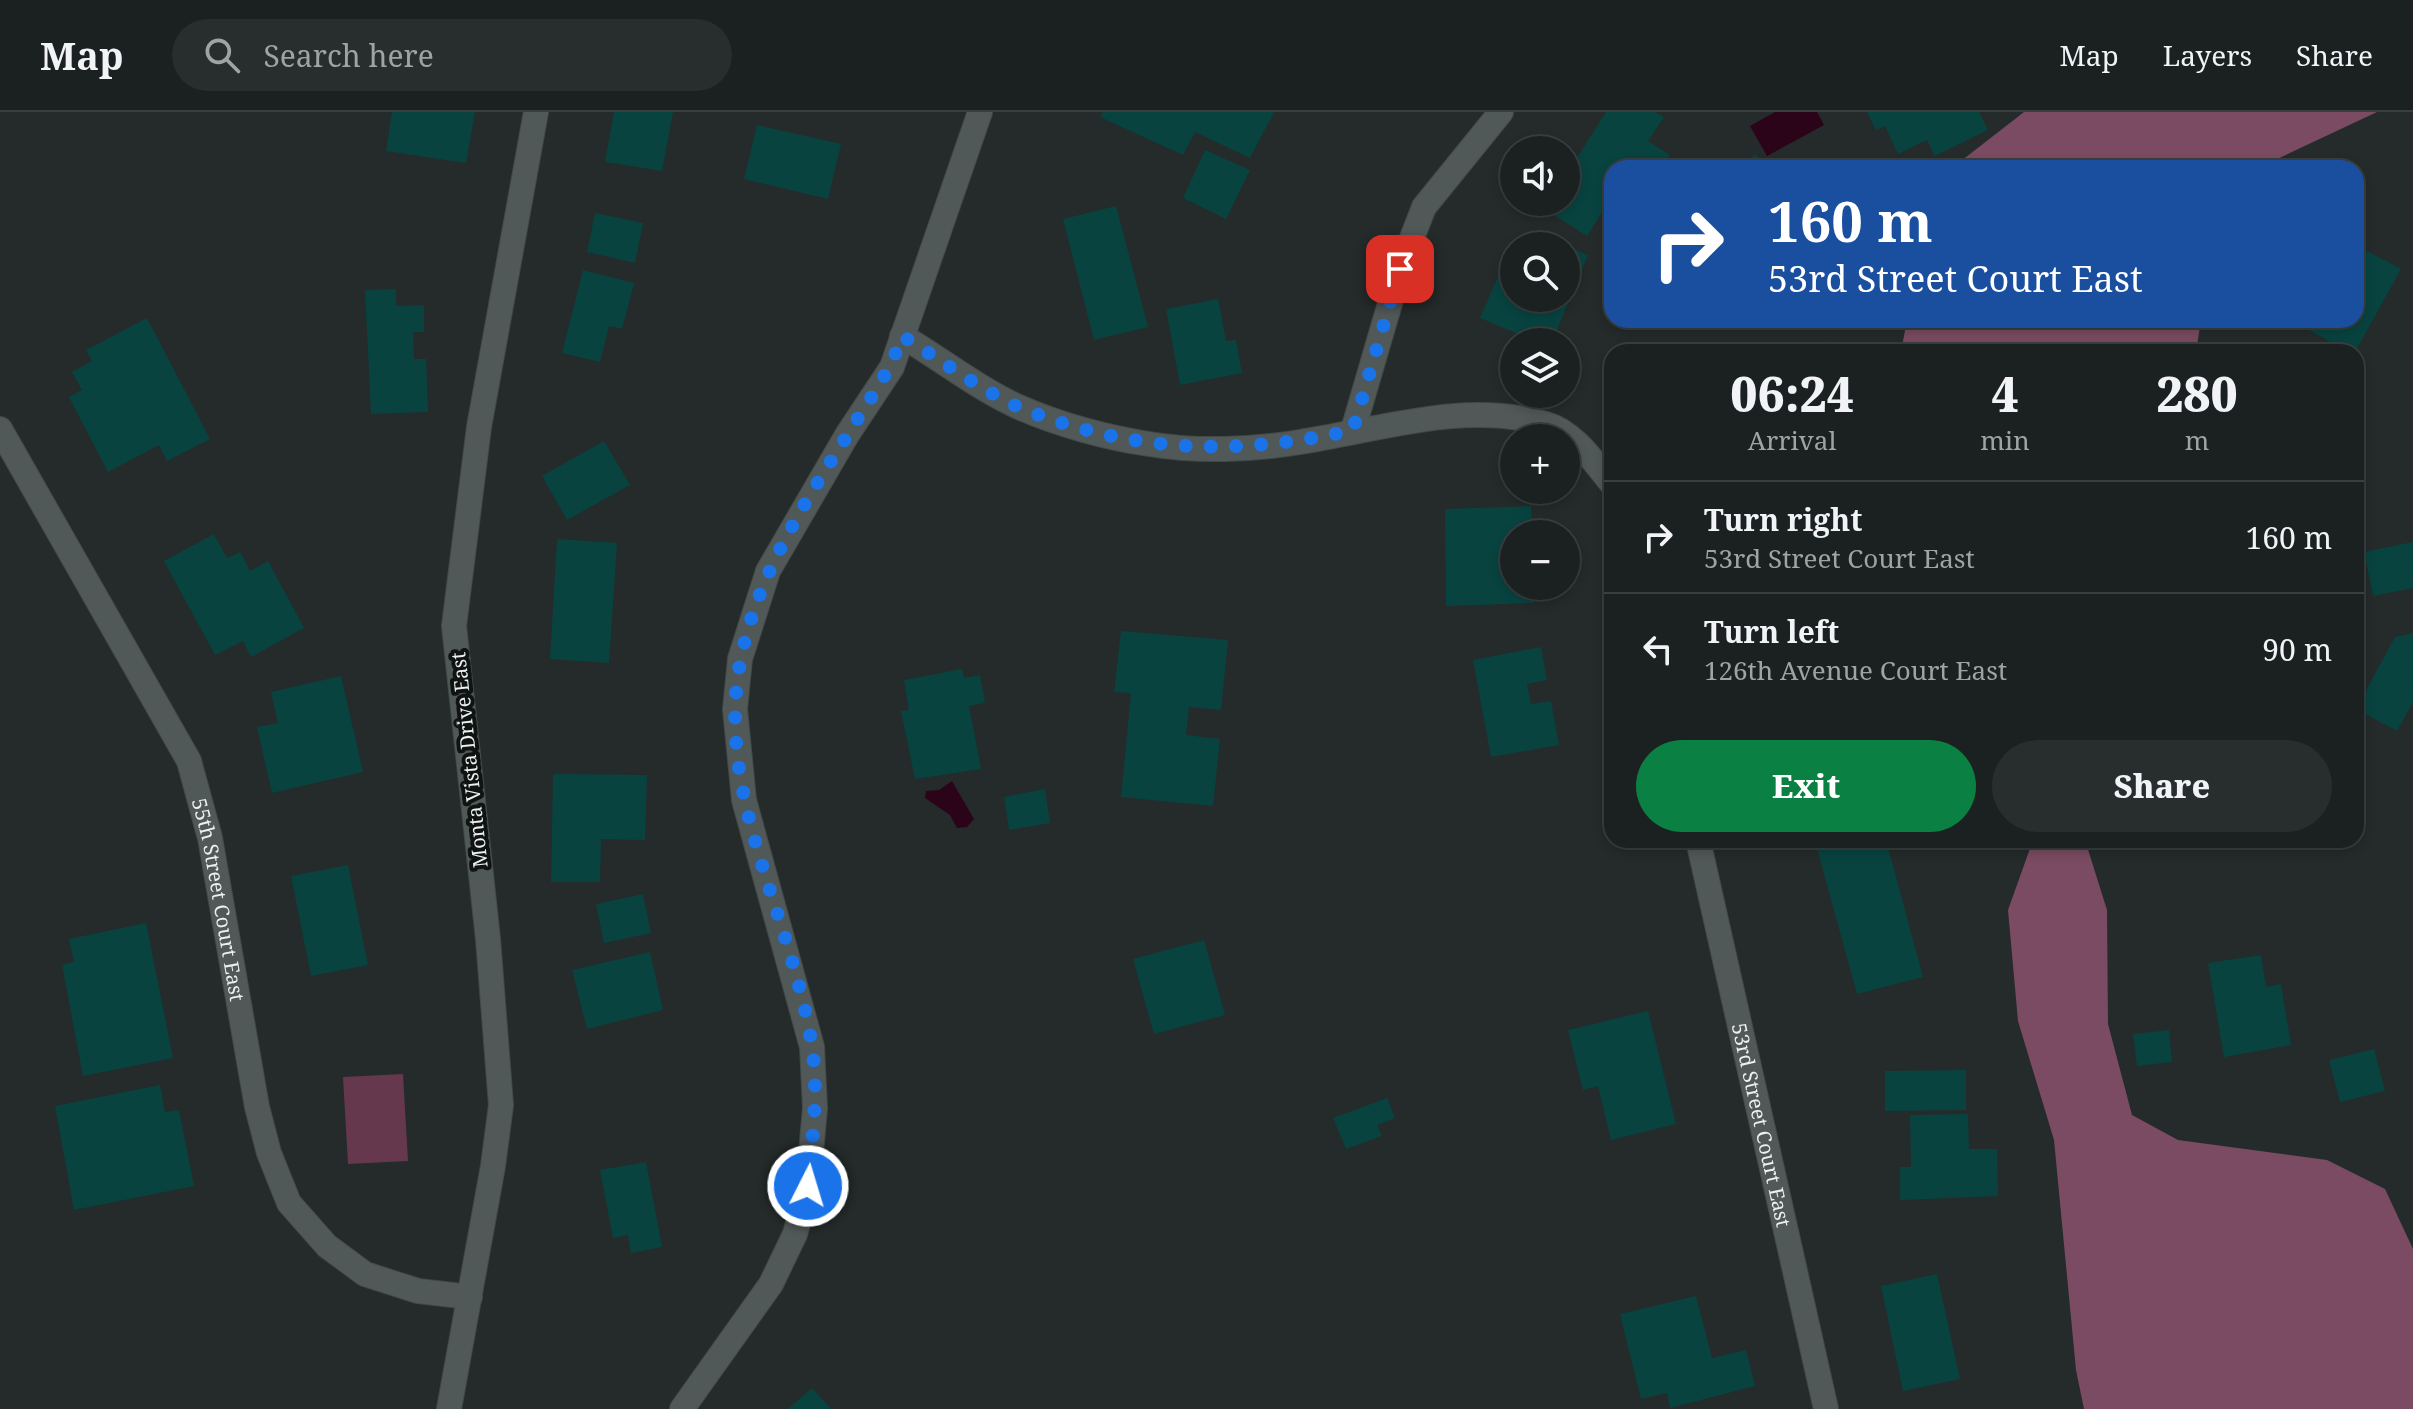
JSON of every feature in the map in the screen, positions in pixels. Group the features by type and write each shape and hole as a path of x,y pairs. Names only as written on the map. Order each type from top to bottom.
{"street":[{"name":"Monta Vista Drive East","path":"449,1409 501,1105 490,953 454,626 479,427 536,112"},
{"path":"682,1409 771,1284 795,1234 808,1186 815,1108 812,1047 744,800 735,709 740,659 768,571 847,435 892,367 980,112"},
{"path":"1353,430 1400,269 1424,207 1501,112"},
{"path":"902,336 1021,408 1150,444 1211,448 1300,442 1353,430 1434,418 1494,416 1547,424 1582,448 1604,474"},
{"name":"55th Street Court East","path":"0,429 189,761 210,838 257,1107 269,1153 289,1203 327,1246 365,1274 418,1291 470,1297"},
{"name":"53rd Street Court East","path":"1700,848 1826,1409"}],"shaded area":[{"path":"1775,112 1817,112 1824,125 1767,156 1750,126"},
{"path":"2024,112 2377,112 2275,160 1962,160"},
{"path":"1906,328 2200,328 2197,344 1902,344"},
{"path":"952,781 974,819 967,827 957,828 950,815 925,798 926,791 939,790"},
{"path":"2030,848 2088,848 2107,910 2108,1024 2132,1115 2178,1140 2327,1160 2385,1189 2413,1249 2413,1409 2084,1409 2076,1370 2054,1140 2018,1021 2008,910"},
{"path":"403,1074 408,1161 348,1164 343,1077"}],"building":[{"path":"392,112 475,112 466,163 386,151"},
{"path":"614,112 673,112 662,171 605,162"},
{"path":"1103,112 1274,112 1250,158 1195,132 1183,155 1100,117"},
{"path":"1606,112 1655,112 1664,117 1648,141 1670,155 1667,160 1604,160 1604,213 1602,212 1587,236 1555,216 1580,216 1580,153"},
{"path":"1867,112 1979,112 1988,130 1935,156 1927,140 1898,154 1885,126 1876,130"},
{"path":"757,125 841,144 828,199 744,179"},
{"path":"1205,150 1250,170 1226,219 1183,198"},
{"path":"1116,206 1148,327 1094,340 1063,219"},
{"path":"595,213 643,223 635,263 587,252"},
{"path":"2364,249 2401,269 2359,344 2334,344 2306,328 2364,328"},
{"path":"1580,252 1588,255 1580,274"},
{"path":"583,270 634,283 622,329 609,326 600,362 562,353"},
{"path":"1500,272 1500,312 1564,312 1558,328 1504,328 1480,318"},
{"path":"396,289 396,306 424,305 424,332 413,332 414,359 426,359 428,412 371,414 365,290"},
{"path":"1218,299 1226,341 1236,340 1242,373 1180,385 1166,309"},
{"path":"147,318 210,439 167,461 159,445 108,472 69,397 82,390 72,372 92,361 86,350"},
{"path":"604,441 630,485 567,520 542,476"},
{"path":"1531,506 1532,520 1500,520 1500,600 1533,600 1533,603 1446,606 1445,509"},
{"path":"214,534 227,558 240,552 250,571 268,561 304,628 251,657 243,641 215,655 164,561"},
{"path":"557,539 617,543 609,663 550,659"},
{"path":"2413,542 2413,588 2373,596 2364,552"},
{"path":"1121,631 1228,640 1221,710 1189,707 1186,735 1220,739 1213,806 1121,797 1131,693 1114,692"},
{"path":"2413,633 2413,702 2397,731 2364,713 2364,694 2395,637"},
{"path":"1541,647 1547,680 1527,684 1531,704 1551,701 1559,745 1491,757 1473,660"},
{"path":"962,669 964,678 980,675 985,703 969,706 981,769 915,779 901,711 909,710 904,680"},
{"path":"341,676 363,772 272,793 257,727 278,723 271,692"},
{"path":"553,774 647,775 645,840 601,839 600,882 551,882"},
{"path":"1045,789 1050,823 1009,830 1004,797"},
{"path":"1817,848 1888,848 1923,977 1857,994"},
{"path":"348,865 368,965 311,976 291,876"},
{"path":"643,894 651,933 604,943 596,904"},
{"path":"146,923 173,1058 83,1076 62,965 74,962 69,939"},
{"path":"1204,940 1225,1015 1154,1034 1133,959"},
{"path":"650,952 663,1010 587,1029 572,970"},
{"path":"2261,955 2266,987 2281,984 2291,1045 2224,1057 2208,963"},
{"path":"1648,1011 1676,1124 1611,1140 1598,1086 1583,1090 1568,1030"},
{"path":"2169,1030 2172,1062 2137,1066 2133,1034"},
{"path":"2374,1049 2385,1091 2340,1102 2329,1060"},
{"path":"1966,1070 1966,1110 1885,1111 1885,1071"},
{"path":"160,1085 165,1112 179,1110 194,1186 74,1210 55,1106"},
{"path":"1387,1098 1395,1118 1377,1125 1382,1136 1346,1149 1333,1118"},
{"path":"1968,1114 1969,1149 1997,1149 1998,1196 1900,1200 1900,1167 1911,1167 1910,1115"},
{"path":"646,1162 662,1247 631,1253 628,1235 613,1238 600,1170"},
{"path":"1937,1274 1960,1379 1903,1391 1881,1286"},
{"path":"1696,1296 1712,1358 1746,1350 1755,1386 1670,1408 1667,1393 1641,1399 1620,1314"},
{"path":"812,1388 831,1409 788,1409"}],"route":[{"path":"808,1186 815,1108 812,1047 744,800 735,709 740,659 768,571 847,435 892,367 902,336 1021,408 1097,432 1150,444 1211,448 1300,442 1353,430 1400,269"}]}
